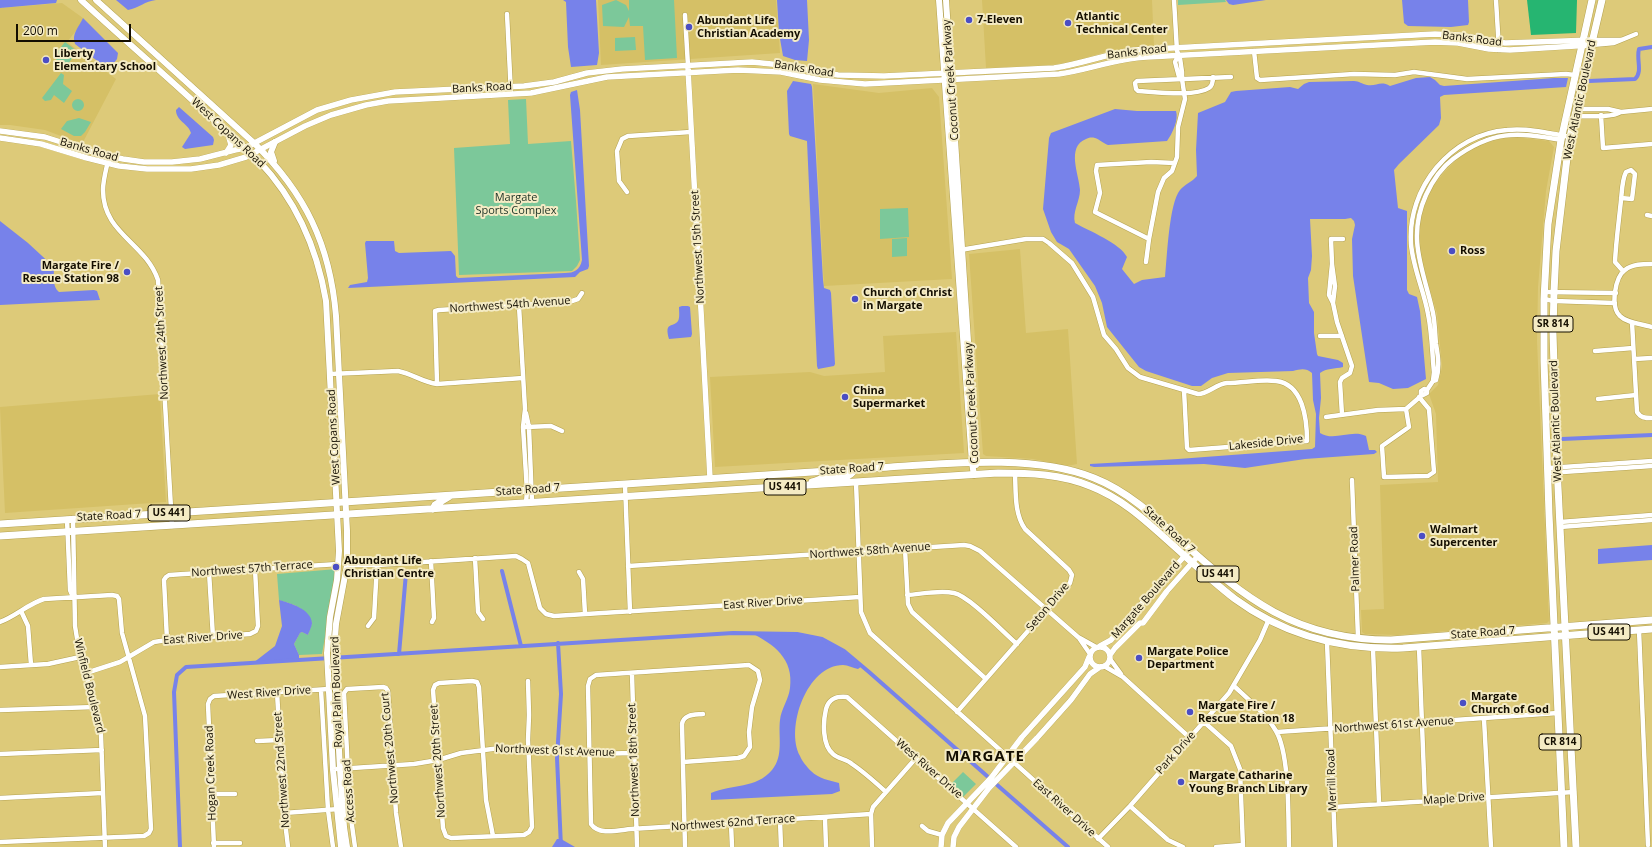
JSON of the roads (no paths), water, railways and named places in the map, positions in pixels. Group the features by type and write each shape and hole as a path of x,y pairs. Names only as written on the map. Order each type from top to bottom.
{"main road":[{"name":"West Copans Road","path":"81,0 252,154 271,175 286,196 307,232 319,266 326,301 338,515"},
{"name":"West Copans Road","path":"96,0 260,149 295,189 315,227 324,250 335,298 346,514"},
{"name":"Coconut Creek Parkway","path":"939,0 948,77"},
{"name":"Coconut Creek Parkway","path":"946,0 948,77 959,250 962,340 974,463"},
{"name":"West Atlantic Boulevard","path":"1564,847 1548,470 1544,296 1548,224 1561,138 1592,0"},
{"name":"West Atlantic Boulevard","path":"1576,847 1557,470 1553,333 1554,292 1558,227 1570,139 1602,0"},
{"path":"275,142 271,152 275,165"},
{"name":"Coconut Creek Parkway","path":"959,250 969,345 974,475"},
{"path":"962,340 964,343 969,345"},
{"path":"1545,382 1550,393 1555,397"},
{"name":"State Road 7","path":"0,524 855,469 974,463 1027,464 1068,470 1084,474 1104,482 1130,497 1190,550 1244,594 1264,607 1292,621 1324,632 1358,638 1391,640 1652,620"},
{"path":"856,482 860,474 875,468"},
{"path":"802,486 823,478 847,477 853,473 855,469"},
{"name":"State Road 7","path":"0,536 1015,473 1066,478 1090,485 1113,497 1137,513 1192,563 1235,599 1269,619 1298,632 1327,642 1373,648 1403,648 1652,629"},
{"path":"722,491 725,484 735,477"},
{"path":"694,492 706,487 710,478"},
{"path":"433,509 435,505 452,495"},
{"path":"1113,497 1120,495 1130,497"},
{"name":"Royal Palm Boulevard","path":"337,770 329,689 337,618 348,565 346,514"},
{"name":"Royal Palm Boulevard","path":"338,515 338,564 331,603 327,653 331,664 341,847"},
{"path":"1269,619 1276,618 1287,623 1292,621"},
{"path":"1420,647 1426,641 1435,637"},
{"path":"1341,644 1352,642 1358,638"},
{"path":"1403,648 1421,638"},
{"name":"Royal Palm Boulevard","path":"339,809 347,847"}],"street":[{"path":"1174,0 1177,52"},
{"path":"1496,0 1499,43 1498,50"},
{"path":"507,14 511,94"},
{"name":"Northwest 15th Street","path":"685,15 710,478"},
{"name":"Banks Road","path":"0,138 41,144 108,164 147,169 196,169 224,164 252,154 324,117 366,105 396,100 545,91 607,77 738,70 767,70 837,82 866,84 1054,68 1079,64 1120,52 1254,51 1414,43 1458,43 1498,50 1616,39 1623,40 1636,34"},
{"path":"1414,43 1416,38 1453,35"},
{"name":"Banks Road","path":"1177,52 1398,36 1453,35 1499,43 1582,43"},
{"path":"1254,51 1257,78 1260,80 1354,74 1395,75 1414,72 1467,79 1566,74 1575,75"},
{"name":"Banks Road","path":"1175,163 1178,127 1185,99 1182,79 1178,77 1176,62 1177,52"},
{"name":"Banks Road","path":"0,131 44,138 109,156 144,162 172,162 200,159 245,148 304,116 323,108 351,100 395,92 511,87 543,84 601,71 752,62 781,65 838,75 948,77"},
{"path":"1213,77 1212,84 1209,88 1192,93 1138,91 1135,83 1137,81 1213,77 1231,77"},
{"path":"1576,113 1608,109 1621,112"},
{"path":"1576,113 1601,115 1652,109"},
{"path":"1601,115 1603,148 1652,144"},
{"path":"226,153 231,145 227,131"},
{"path":"627,192 619,181 617,151 622,139 628,136 691,132"},
{"path":"1326,417 1406,408 1427,393 1427,390 1433,381 1434,372 1428,315 1413,256 1411,226 1416,206 1428,178 1446,162 1469,147 1487,139 1520,135 1570,139"},
{"name":"Northwest 24th Street","path":"109,156 103,188 104,202 108,215 116,227 148,259 158,280 172,526"},
{"path":"1146,262 1158,192 1164,178 1172,171 1175,163 1150,162 1097,165 1096,171 1100,193 1095,212 1149,239"},
{"path":"1621,198 1632,199 1636,178 1635,174 1631,170 1626,172 1624,176 1621,198 1615,262 1623,271"},
{"name":"Lakeside Drive","path":"959,250 1026,239 1043,239 1072,263 1093,296 1104,335 1116,349 1128,368 1140,377 1184,390 1204,394 1221,384 1275,380 1288,384 1295,391 1304,408 1307,441 1188,450 1186,448 1184,390"},
{"path":"1342,415 1340,382 1342,378 1350,373 1352,366 1333,303 1329,295 1329,285 1332,264 1331,239 1343,239"},
{"path":"1652,264 1640,264 1629,267 1623,271 1618,280 1615,302 1617,313 1622,318 1652,327"},
{"path":"1544,296 1554,292 1616,293"},
{"name":"Northwest 54th Avenue","path":"437,384 435,312 439,310 568,302 578,299 582,293"},
{"path":"1544,296 1554,300 1615,302"},
{"path":"519,306 525,409 529,427 529,503"},
{"path":"1632,322 1637,412 1640,416 1652,418"},
{"path":"1320,336 1342,336"},
{"path":"1595,351 1633,348"},
{"path":"1634,359 1652,358"},
{"path":"330,374 398,371 408,373 425,382 437,384 523,378"},
{"path":"1598,398 1636,396"},
{"path":"1406,408 1409,426 1382,446 1384,476 1428,476 1434,472 1429,409 1420,397"},
{"path":"525,409 523,427 529,491"},
{"path":"523,427 551,426 562,430"},
{"path":"1548,470 1579,471 1634,465 1652,461"},
{"path":"1557,470 1575,466 1652,466"},
{"path":"1575,466 1579,471"},
{"name":"Seton Drive","path":"957,712 1047,611 1070,583 1072,575 1069,570 1025,529 1020,522 1017,509 1015,473"},
{"name":"Palmer Road","path":"1352,480 1358,638"},
{"path":"856,482 860,597"},
{"path":"625,484 630,612"},
{"path":"1560,524 1651,518"},
{"name":"Winfield Boulevard","path":"70,519 70,590 73,598 75,626 80,657 96,707 100,728 105,847"},
{"name":"Northwest 58th Avenue","path":"628,566 970,546 980,552 1078,637 1098,646"},
{"path":"905,549 907,595 908,604 912,612 986,679"},
{"name":"Margate Boulevard","path":"1098,646 1111,640 1190,550"},
{"name":"East River Drive","path":"348,565 377,565 516,556 528,563 540,608 546,614 554,616 860,597 861,612 870,633 1108,847"},
{"name":"Margate Boulevard","path":"1110,657 1114,648 1140,623 1143,623 1167,591 1198,556"},
{"path":"475,558 478,612 483,619"},
{"path":"431,562 434,618 432,622"},
{"name":"Northwest 57th Terrace","path":"167,640 164,580 169,575 338,564"},
{"path":"368,626 374,618 377,565"},
{"name":"East River Drive","path":"86,673 129,658 154,642 250,634 256,631 258,626 255,569"},
{"path":"209,572 213,637"},
{"path":"579,572 583,579 585,614"},
{"path":"1162,581 1169,581 1167,591"},
{"path":"907,595 942,592 955,593 966,599 1017,644"},
{"path":"0,622 44,599 117,596 119,599 122,633 145,716 151,830 144,836 0,842"},
{"path":"20,611 28,626 31,665"},
{"name":"Park Drive","path":"1098,839 1130,806 1234,686 1260,640 1269,619"},
{"path":"1638,630 1648,845"},
{"name":"Northwest 58th Avenue","path":"1078,637 1089,656"},
{"name":"Merrill Road","path":"1327,642 1335,847"},
{"path":"941,847 942,835 948,823 966,802 991,778 1024,735 1085,667 1089,656 1098,646 1107,649 1110,657 1123,677 1190,738"},
{"path":"1420,647 1425,801"},
{"path":"1373,648 1379,804"},
{"path":"1089,656 1094,665 1102,666 1123,677"},
{"path":"0,666 48,664 80,657"},
{"path":"953,847 954,837 958,827 994,782 1077,694 1090,674 1102,666 1110,657"},
{"path":"589,754 588,686 590,679 596,675 749,665 758,671 760,680 752,707 749,732 750,747 746,754 738,758 683,762"},
{"name":"Northwest 18th Street","path":"632,673 637,847"},
{"path":"483,750 486,800 493,836 524,835 529,832 532,826 528,749 528,681"},
{"name":"Northwest 20th Street","path":"483,750 479,687 477,682 439,683 435,685 433,690 438,760 443,828 446,836 452,838 493,836"},
{"path":"1234,686 1256,706 1277,732 1283,749 1289,847"},
{"name":"Northwest 20th Court","path":"347,689 386,688 396,813 401,847"},
{"name":"West River Drive","path":"210,699 214,696 329,689"},
{"name":"Access Road","path":"347,689 344,693 350,811 355,847"},
{"name":"Access Road","path":"321,690 328,810 333,847"},
{"name":"Northwest 22nd Street","path":"277,692 284,813 288,847"},
{"name":"West River Drive","path":"886,792 851,762 833,755 828,748 824,717 828,704 834,698 839,696 847,697 1016,847"},
{"name":"Hogan Creek Road","path":"210,699 208,704 213,845"},
{"path":"0,710 96,707"},
{"name":"Northwest 61st Avenue","path":"1277,732 1558,713"},
{"path":"685,847 682,721 688,716 703,714"},
{"path":"1484,719 1491,847"},
{"path":"1204,722 1231,746 1240,769 1243,846 1216,847"},
{"path":"257,741 280,740"},
{"name":"Northwest 61st Avenue","path":"337,770 393,766 438,760 461,753 500,748 589,754 634,752"},
{"path":"0,754 102,750"},
{"name":"Northwest 62nd Terrace","path":"589,754 592,824 595,829 600,831 871,814"},
{"path":"872,847 871,814 873,807 916,758"},
{"name":"Maple Drive","path":"1334,807 1574,792"},
{"path":"0,798 103,793"},
{"path":"212,794 234,794"},
{"path":"1130,806 1168,840 1183,847"},
{"path":"284,813 339,809"},
{"path":"826,817 826,847"},
{"path":"780,820 781,847"},
{"path":"731,823 732,847"},
{"path":"922,826 928,831 942,835"},
{"path":"213,845 240,843"}],"water":[{"path":"0,0 57,0 56,3 0,8"},
{"path":"116,0 156,0 128,10"},
{"path":"563,0 596,0 599,53 597,65 571,67 568,47 566,2"},
{"path":"777,0 807,0 809,40 807,61 795,60 783,56 779,33"},
{"path":"1226,0 1266,0 1233,5 1229,4"},
{"path":"1402,0 1468,0 1468,25 1451,27 1408,26 1404,23"},
{"path":"83,18 118,53 117,59 110,68 104,66 75,44 74,37"},
{"path":"1430,77 1440,85 1444,86 1568,78 1566,87 1444,95 1440,97 1441,118 1439,125 1394,170 1398,208 1407,211 1407,290 1409,294 1417,297 1420,311 1426,379 1408,388 1393,389 1379,383 1369,382 1353,276 1352,239 1355,225 1354,221 1351,218 1310,219 1312,256 1311,270 1308,278 1309,303 1314,312 1314,333 1317,354 1318,356 1338,360 1343,363 1343,367 1328,369 1320,373 1320,433 1331,436 1360,434 1366,436 1369,450 1375,450 1377,452 1374,454 1305,459 1245,468 1204,464 1090,466 1090,464 1312,449 1315,447 1316,414 1313,400 1312,373 1303,369 1293,371 1228,373 1212,378 1201,386 1192,386 1146,371 1139,367 1107,327 1102,303 1095,286 1069,249 1057,242 1051,232 1043,209 1049,138 1051,133 1115,109 1137,111 1176,111 1176,123 1167,141 1108,145 1097,139 1091,138 1080,143 1076,148 1075,162 1080,190 1075,211 1075,223 1111,242 1123,252 1127,257 1122,269 1134,284 1142,280 1165,277 1173,206 1180,190 1197,176 1196,150 1198,113 1225,102 1231,92 1236,91 1290,87 1298,89 1309,82 1357,81 1367,85 1387,84 1390,86 1416,78"},
{"path":"793,81 811,84 812,87 823,280 824,288 830,290 831,293 835,364 834,366 818,369 807,141 790,136 789,134 787,91"},
{"path":"577,90 580,110 588,269 580,272 575,277 348,288 350,285 367,282 366,241 394,241 395,251 399,253 451,251 455,256 456,276 458,278 574,272 580,266 582,260 570,95 571,92"},
{"path":"179,107 213,137 213,145 185,149 182,147 191,133 178,117 176,110"},
{"path":"0,221 28,243 54,267 54,284 59,292 94,290 97,291 100,300 0,305"},
{"path":"679,307 690,307 691,337 669,339 668,327 678,321"},
{"path":"1652,545 1652,560 1598,564 1598,549"},
{"path":"279,600 299,607 311,618 312,624 308,635 302,632 300,633 294,644 299,655 299,660 253,663 275,646 282,626"},
{"path":"767,632 796,634 818,639 839,649 862,666 858,669 843,665 830,668 819,675 810,686 802,700 795,730 796,744 801,758 806,766 817,776 839,783 840,791 832,794 711,800 711,793 751,783 766,776 772,770 778,759 780,746 780,720 790,688 790,678 789,669 781,654 767,642 751,633"},
{"path":"557,839 561,839 575,847 552,847"}],"waterway":[{"path":"1589,81 1635,79 1639,73 1639,49 1652,47"},
{"path":"1562,439 1652,435"},
{"path":"502,571 521,646"},
{"path":"399,654 406,573"},
{"path":"180,847 174,692 177,675 186,667 733,633 797,634 822,639 844,651 987,776"},
{"path":"558,643 561,694 557,758 561,847"},
{"path":"996,784 1068,847"}],"place":[{"name":"7-Eleven","path":"969,20"},
{"name":"Atlantic Technical Center","path":"1068,23"},
{"name":"Abundant Life Christian Academy","path":"689,27"},
{"name":"Liberty Elementary School","path":"46,60"},
{"name":"Ross","path":"1452,251"},
{"name":"Margate Fire / Rescue Station 98","path":"127,272"},
{"name":"Church of Christ in Margate","path":"855,299"},
{"name":"China Supermarket","path":"845,397"},
{"name":"Walmart Supercenter","path":"1422,536"},
{"name":"Abundant Life Christian Centre","path":"336,567"},
{"name":"Margate Police Department","path":"1139,658"},
{"name":"Margate Church of God","path":"1463,703"},
{"name":"Margate Fire / Rescue Station 18","path":"1190,712"},
{"name":"Margate Catharine Young Branch Library","path":"1181,782"}],"district":[{"name":"MARGATE","path":"985,757"}],"park label":[{"name":"Margate Sports Complex","path":"516,204"}]}
